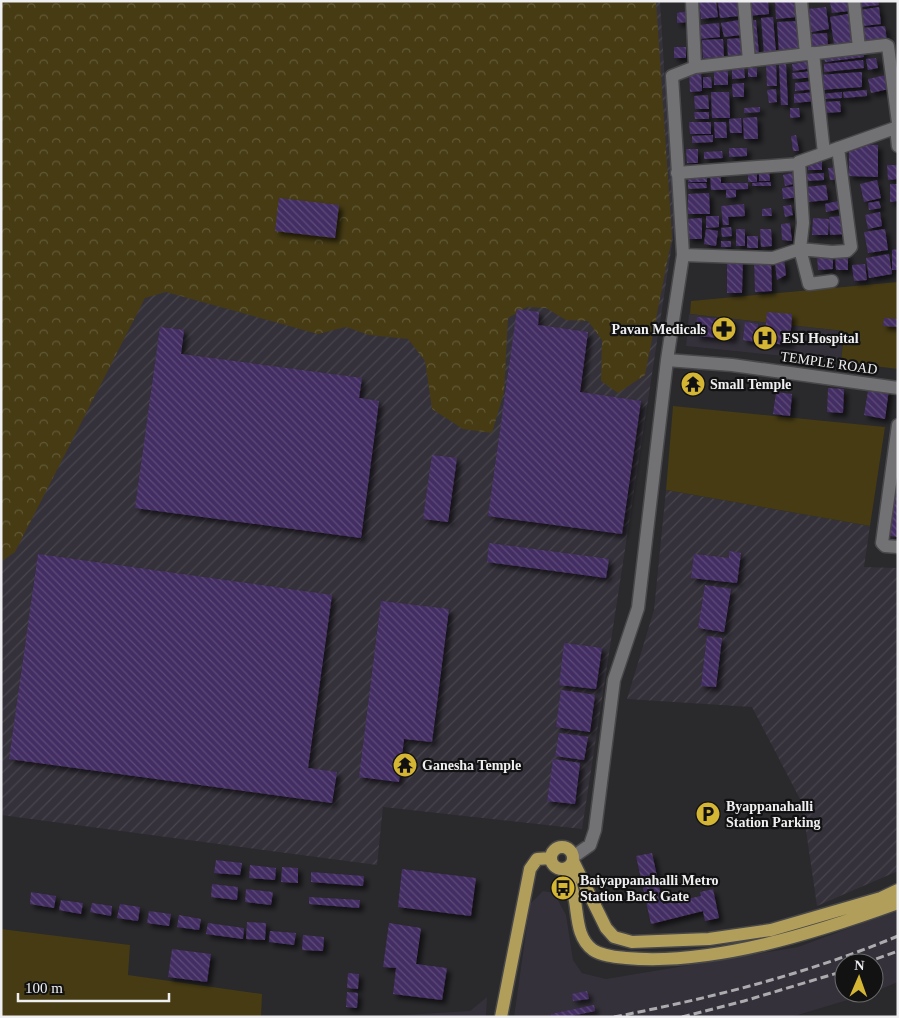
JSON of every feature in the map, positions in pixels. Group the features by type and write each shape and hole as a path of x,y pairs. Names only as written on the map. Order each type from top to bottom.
{"main road":[{"path":"551,858 554,851 560,847 567,848 577,923 582,935 593,950 608,956 660,958 698,955 762,944 832,926 898,903"},
{"path":"551,858 556,867 570,862"},
{"path":"502,1012 530,869 538,859 551,858"},
{"path":"570,862 606,928 614,937 632,942 709,939 771,930 881,898 898,890"}],"street":[{"path":"692,1 695,67"},
{"path":"744,1 749,60"},
{"path":"802,1 824,153"},
{"path":"854,1 859,48"},
{"path":"570,862 590,845 592,838 614,680 638,608 667,360 683,254 672,76 695,67 883,44 888,46 898,146"},
{"path":"832,281 809,284 800,249 803,223 799,164 803,159 897,126"},
{"path":"683,254 773,258 800,249 832,252 847,251 851,248 838,148"},
{"path":"677,173 799,164"},
{"name":"TEMPLE ROAD","path":"667,360 732,365 898,388"},
{"path":"898,425 882,543 885,546 898,547"}],"shaded area":[{"path":"1,1 660,1 674,231 582,829 383,807 377,865 1,815"},
{"name":"ESI Hospital","path":"689,314 844,331 841,362 686,346"},
{"path":"666,490 870,526 864,567 898,568 898,871 817,906 802,803 752,707 627,699 654,610"},
{"path":"543,891 554,893 566,915 573,960 582,973 606,979 798,947 898,910 898,982 884,988 884,953 834,953 834,1003 838,1003 791,1017 514,1017 530,904"},
{"path":"487,997 486,1017 371,1017 470,1011"}],"green space":[{"path":"1,1 656,1 672,237 645,375 618,393 601,381 602,340 588,321 566,320 546,308 527,307 508,318 504,392 492,433 463,429 432,409 425,361 408,339 369,335 346,327 318,334 166,292 145,298 15,552 1,562"},
{"path":"898,282 898,369 841,362 844,331 690,314 691,301"},
{"path":"673,406 885,427 870,526 666,490"},
{"path":"1,929 130,945 128,975 262,994 261,1017 1,1016"}],"building":[{"path":"699,1 716,1 718,17 701,19"},
{"path":"718,1 738,1 739,16 720,18"},
{"path":"747,1 768,1 769,14 748,16"},
{"path":"775,1 796,1 797,17 776,19"},
{"path":"848,1 849,11 832,13 830,2"},
{"path":"859,1 878,1 879,5 860,7"},
{"path":"826,7 829,29 811,32 808,9"},
{"path":"879,7 881,24 862,26 860,10"},
{"path":"688,11 689,22 677,23 677,13"},
{"path":"848,14 852,42 834,44 830,17"},
{"path":"773,17 776,52 764,53 761,18"},
{"path":"739,20 742,35 724,37 721,23"},
{"path":"756,20 759,55 752,56 749,21"},
{"path":"799,21 801,50 779,52 777,22"},
{"path":"719,23 720,37 699,39 698,25"},
{"path":"885,26 887,41 864,43 862,28"},
{"path":"827,33 828,47 812,48 812,34"},
{"path":"743,38 744,54 728,56 727,39"},
{"path":"723,39 724,57 703,58 702,40"},
{"path":"674,47 686,47 686,58 674,58"},
{"path":"863,49 864,57 825,62 823,54"},
{"path":"876,58 878,68 868,70 866,59"},
{"path":"863,60 864,68 824,72 824,64"},
{"path":"812,61 813,68 793,71 792,64"},
{"path":"766,64 776,64 777,86 767,86"},
{"path":"779,64 786,64 788,105 781,105"},
{"path":"732,68 744,68 745,78 732,79"},
{"path":"748,68 757,68 757,77 748,77"},
{"path":"689,71 701,71 702,91 690,92"},
{"path":"728,71 728,85 714,85 714,72"},
{"path":"814,71 815,77 793,79 792,73"},
{"path":"862,72 862,87 820,90 819,75"},
{"path":"886,75 889,89 871,93 868,79"},
{"path":"703,77 711,77 712,88 703,88"},
{"path":"815,81 815,89 795,91 795,83"},
{"path":"744,83 744,97 733,97 732,84"},
{"path":"776,89 777,102 769,103 767,90"},
{"path":"867,90 867,96 844,98 843,92"},
{"path":"711,92 729,92 730,118 712,118"},
{"path":"816,92 816,101 794,103 794,94"},
{"path":"842,92 842,98 822,99 822,94"},
{"path":"708,95 709,109 695,109 694,96"},
{"path":"840,101 841,112 824,113 824,102"},
{"path":"760,107 760,112 744,113 744,108"},
{"path":"790,108 799,108 800,117 790,118"},
{"path":"694,112 709,112 709,119 695,119"},
{"path":"757,117 758,139 744,139 743,118"},
{"path":"741,118 742,133 730,133 729,119"},
{"path":"689,122 711,122 711,134 690,134"},
{"path":"714,122 726,122 727,138 715,138"},
{"path":"713,135 713,142 692,143 692,136"},
{"path":"796,135 799,151 793,151 791,136"},
{"path":"849,144 878,145 878,177 849,176"},
{"path":"729,148 747,148 747,156 729,157"},
{"path":"686,149 698,149 698,163 687,163"},
{"path":"722,151 723,158 704,159 704,152"},
{"path":"807,159 822,159 822,170 808,170"},
{"path":"887,165 898,165 898,179 888,180"},
{"path":"839,167 841,179 830,180 828,168"},
{"path":"757,168 757,182 748,182 748,169"},
{"path":"759,168 769,168 770,181 759,181"},
{"path":"710,171 721,171 721,183 748,183 748,189 711,190"},
{"path":"707,172 707,182 688,182 688,173"},
{"path":"796,172 798,183 785,186 783,175"},
{"path":"824,173 824,180 806,181 805,174"},
{"path":"877,180 881,198 864,202 860,184"},
{"path":"771,182 771,186 752,186 752,183"},
{"path":"688,183 706,183 707,188 688,189"},
{"path":"890,184 898,184 898,201 890,202"},
{"path":"826,185 828,200 808,202 806,187"},
{"path":"797,186 799,197 783,199 782,188"},
{"path":"726,190 736,190 736,197 726,198"},
{"path":"709,193 710,214 688,214 688,194"},
{"path":"279,198 339,205 335,238 275,231"},
{"path":"843,200 845,208 826,212 825,204"},
{"path":"879,201 881,208 869,210 868,203"},
{"path":"744,204 745,216 728,217 729,225 723,225 721,206"},
{"path":"791,205 793,215 785,217 783,206"},
{"path":"771,208 772,216 762,216 762,209"},
{"path":"880,212 882,226 868,229 865,215"},
{"path":"706,216 719,216 719,227 706,228"},
{"path":"846,216 847,234 830,235 829,217"},
{"path":"702,218 702,239 688,239 688,219"},
{"path":"813,218 829,219 828,235 812,235"},
{"path":"790,223 792,241 782,240 781,224"},
{"path":"731,227 732,236 722,237 721,228"},
{"path":"706,229 718,231 716,246 704,244"},
{"path":"736,229 745,229 745,246 736,246"},
{"path":"760,229 771,229 772,246 761,247"},
{"path":"885,229 888,250 868,253 864,232"},
{"path":"747,236 758,236 758,248 747,248"},
{"path":"721,241 731,241 731,247 721,247"},
{"path":"898,249 898,270 892,270 892,250"},
{"path":"848,254 848,270 836,270 835,255"},
{"path":"889,254 892,274 869,278 866,258"},
{"path":"833,255 833,269 818,270 817,256"},
{"path":"727,258 743,258 742,293 727,293"},
{"path":"771,258 772,291 755,292 754,259"},
{"path":"784,259 786,275 777,280 775,263"},
{"path":"865,264 867,280 854,281 852,265"},
{"path":"517,309 539,312 538,325 588,332 580,392 641,401 622,534 488,516"},
{"path":"767,312 792,314 790,345 764,343"},
{"path":"697,317 734,320 733,339 696,336"},
{"path":"884,318 898,319 898,327 883,326"},
{"path":"745,322 758,324 756,342 743,340"},
{"path":"160,327 184,330 181,354 362,378 359,398 379,401 361,538 135,508"},
{"path":"882,387 889,389 885,419 864,415 868,391 881,393"},
{"path":"828,388 844,389 843,413 827,412"},
{"path":"776,392 792,394 790,416 773,414"},
{"path":"432,455 457,458 448,522 423,519"},
{"path":"898,479 898,537 890,536"},
{"path":"489,543 609,559 606,578 487,562"},
{"path":"729,551 741,553 737,583 691,578 694,554 729,558"},
{"path":"38,554 332,595 308,768 337,772 332,803 9,759"},
{"path":"705,585 731,589 724,632 698,628"},
{"path":"381,601 449,609 432,742 404,739 399,782 359,777"},
{"path":"707,636 722,638 716,687 701,686"},
{"path":"564,643 602,648 596,689 559,685"},
{"path":"561,690 595,695 590,732 556,727"},
{"path":"559,733 588,737 584,760 555,756"},
{"path":"553,759 580,763 575,804 547,801"},
{"path":"652,853 663,904 701,896 700,892 713,889 719,918 705,921 703,911 651,924 636,856"},
{"path":"216,860 242,863 240,875 214,873"},
{"path":"250,865 276,868 275,880 249,878"},
{"path":"282,867 298,868 298,883 281,882"},
{"path":"402,869 476,878 471,916 398,907"},
{"path":"311,872 364,876 363,886 311,882"},
{"path":"212,884 238,887 237,900 211,897"},
{"path":"246,889 273,892 271,905 245,902"},
{"path":"31,892 56,896 54,908 30,904"},
{"path":"309,897 360,900 359,908 309,904"},
{"path":"61,900 83,903 81,914 59,910"},
{"path":"92,903 112,906 111,916 90,912"},
{"path":"120,904 140,907 138,921 117,918"},
{"path":"149,911 171,914 169,926 147,923"},
{"path":"179,915 201,919 199,930 177,927"},
{"path":"247,922 266,923 265,940 246,939"},
{"path":"208,923 244,928 243,939 206,934"},
{"path":"389,923 421,928 416,964 447,968 442,1000 393,994 396,968 383,967"},
{"path":"270,931 296,933 294,945 269,942"},
{"path":"303,935 324,937 323,951 302,950"},
{"path":"172,949 211,954 207,982 168,977"},
{"path":"348,973 359,974 358,989 347,988"},
{"path":"587,991 589,999 573,1001 572,994"},
{"path":"347,992 358,993 357,1008 346,1007"},
{"path":"594,1005 595,1011 566,1017 552,1017 551,1014"}],"railway":[{"path":"614,1017 758,984 829,962 898,936"},
{"path":"884,956 898,951"},
{"path":"682,1017 834,974"}],"place":[{"name":"Pavan Medicals","path":"724,329"},
{"name":"ESI Hospital","path":"765,338"},
{"name":"Small Temple","path":"693,384"},
{"name":"Ganesha Temple","path":"405,765"},
{"name":"Byappanahalli Station Parking","path":"708,814"},
{"name":"Baiyappanahalli Metro Station Back Gate","path":"563,888"}]}
